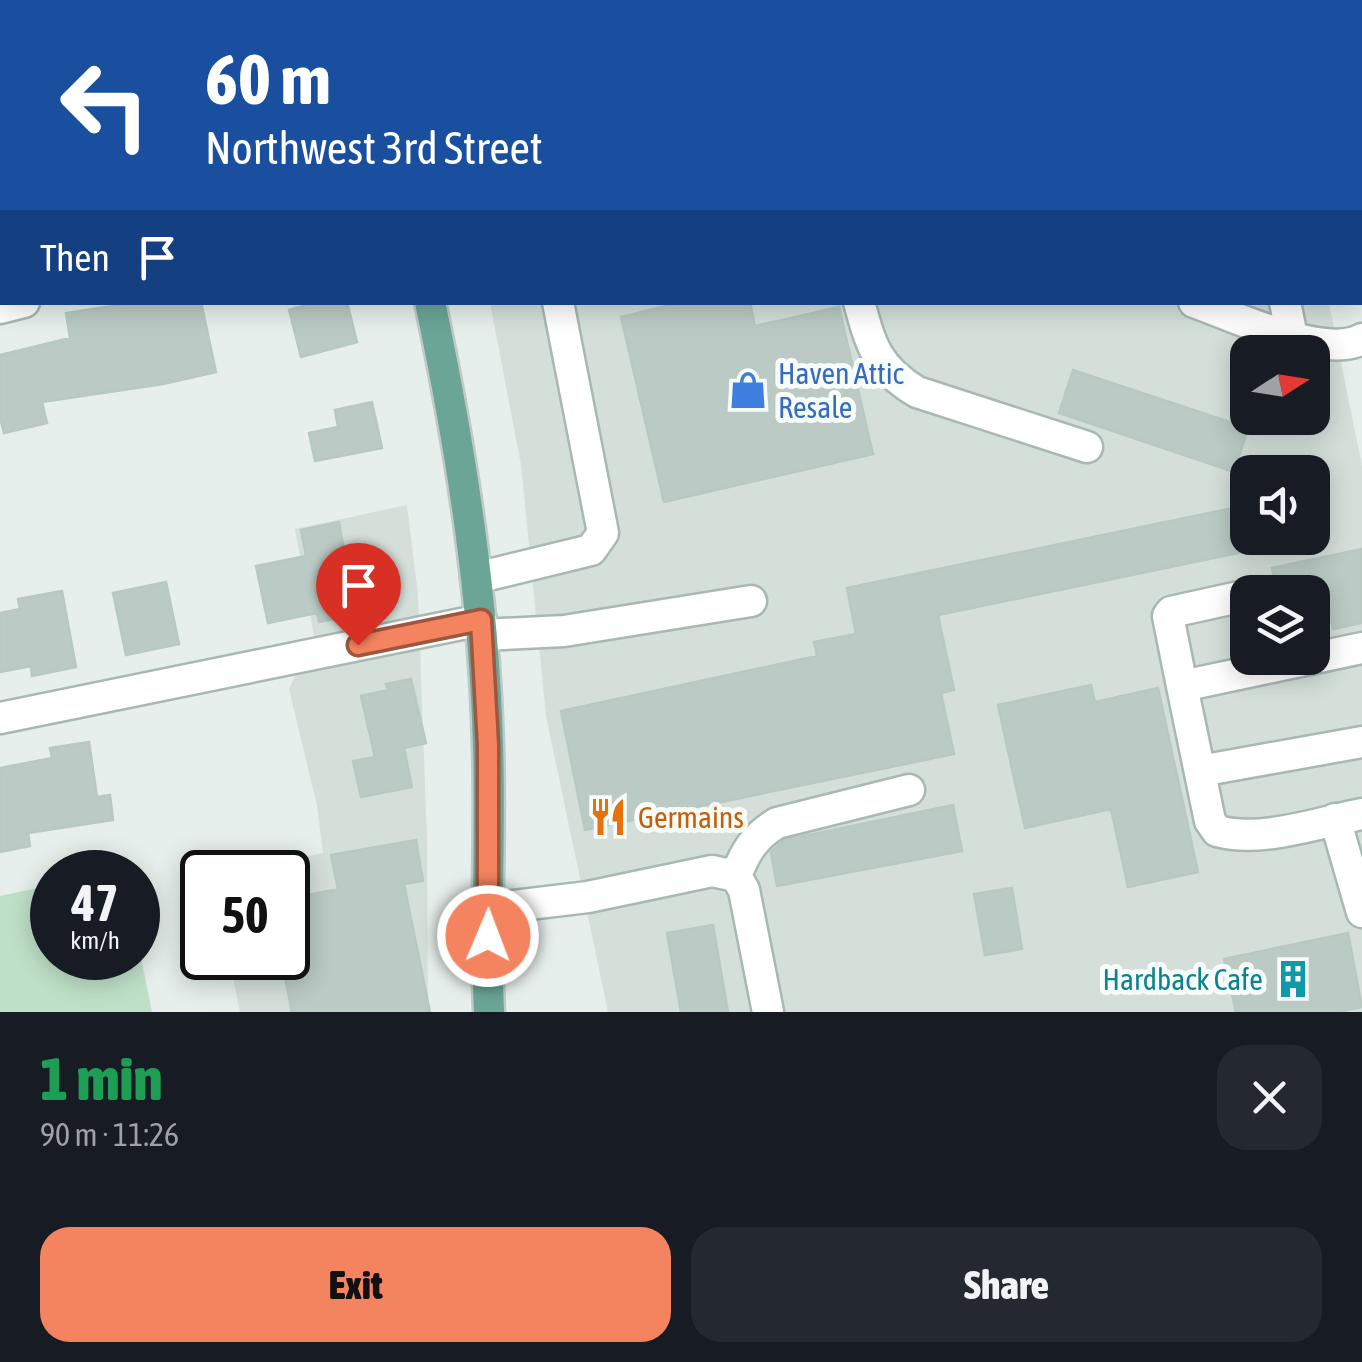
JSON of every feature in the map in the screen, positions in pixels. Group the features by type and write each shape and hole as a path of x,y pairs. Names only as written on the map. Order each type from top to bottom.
{"main road":[{"path":"431,305 453,413 482,627 488,745 488,1012"}],"street":[{"path":"476,578 592,550 603,534 559,305"},
{"path":"860,305 880,362 895,379 917,392 1087,446"},
{"path":"1202,305 1286,335"},
{"path":"1286,305 1292,335"},
{"path":"1330,344 1352,344 1362,339"},
{"path":"1230,599 1171,612 1168,616 1210,821 1216,830 1231,835 1266,833 1348,816 1360,889"},
{"path":"0,718 482,627 564,631 751,601"},
{"path":"1182,686 1362,648"},
{"path":"1200,771 1362,742"},
{"path":"736,876 745,851 777,823 909,790"},
{"path":"489,909 588,898 712,870 736,876 744,890 768,1012"}],"shaded area":[{"path":"490,305 1329,305 1362,466 1362,1012 608,1012 546,716 521,465"},
{"path":"407,505 418,594 427,839 428,1012 240,1012 233,980 310,980 310,856 323,853 317,806 289,689 314,636 295,529"}],"green space":[{"path":"30,890 30,980 146,980 152,1012 0,1012 0,896"}],"building":[{"path":"119,305 202,305 216,372 42,402 47,423 4,433 0,417 0,355 70,338 66,313"},
{"path":"307,305 348,305 357,342 301,357 289,310"},
{"name":"Haven Attic Resale","path":"671,305 751,305 755,326 839,307 873,454 664,502 621,317"},
{"path":"1073,370 1230,422 1230,435 1246,435 1239,455 1230,455 1230,471 1059,413"},
{"path":"372,402 382,448 315,461 309,433 338,427 335,410"},
{"path":"1230,509 1230,555 938,615 954,690 941,693 954,754 585,830 561,711 817,656 814,642 856,634 847,588"},
{"path":"339,522 350,585 364,582 369,612 319,622 317,613 268,623 256,566 306,556 301,530"},
{"path":"1362,549 1362,623 1333,629 1330,575 1273,575 1272,568"},
{"path":"166,582 179,644 126,655 113,593"},
{"path":"62,591 76,667 32,676 31,666 0,672 0,613 20,609 18,599"},
{"path":"411,679 426,743 404,748 412,787 361,797 353,761 375,757 361,696 388,690 386,684"},
{"path":"1091,685 1095,702 1158,688 1198,872 1128,887 1111,809 1025,828 998,705"},
{"path":"89,742 97,797 110,795 113,820 28,833 30,846 0,852 0,768 52,758 50,748"},
{"path":"953,805 962,851 777,886 771,852 785,840"},
{"path":"416,840 423,881 404,884 430,1012 292,1012 285,980 310,980 310,895 338,889 331,855"},
{"path":"1012,888 1022,949 985,955 974,894"},
{"path":"713,925 728,1012 681,1012 667,933"},
{"name":"Hardback Cafe","path":"1348,933 1362,1007 1338,1012 1236,1012 1224,959"}],"place":[{"name":"Haven Attic Resale","path":"748,390"},
{"name":"Germains","path":"608,817"},
{"name":"Hardback Cafe","path":"1293,979"}],"route":[{"path":"358,645 481,620 488,745 488,936"}]}
